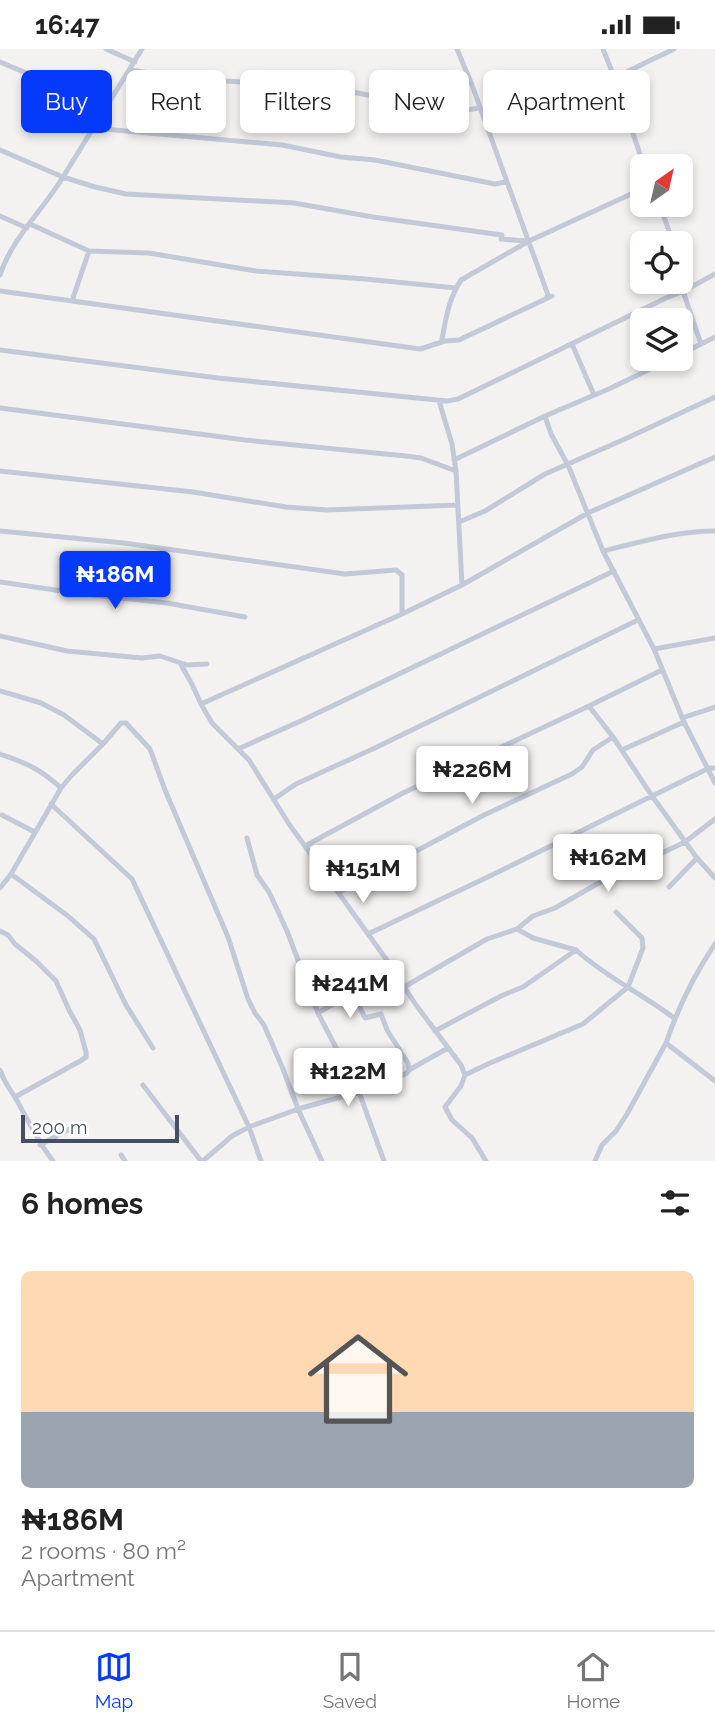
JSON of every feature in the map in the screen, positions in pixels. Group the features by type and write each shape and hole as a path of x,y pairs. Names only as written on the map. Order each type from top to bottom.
{"street":[{"path":"106,49 135,62"},
{"path":"130,70 142,49"},
{"path":"0,291 420,349 459,339 549,298 457,49"},
{"path":"603,49 611,70"},
{"path":"631,70 674,49"},
{"path":"0,62 21,71"},
{"path":"112,99 126,76"},
{"path":"226,81 338,89 431,108 459,111 481,109"},
{"path":"112,130 282,145 341,157 375,160 482,182 506,182"},
{"path":"0,275 14,244 63,177 90,133"},
{"path":"633,133 640,154"},
{"path":"0,150 63,177 125,194 294,203 528,241"},
{"path":"445,341 442,339 448,309 461,280 528,241 630,194"},
{"path":"0,216 89,251 149,253 256,271 456,288"},
{"path":"72,301 89,251"},
{"path":"693,286 715,274"},
{"path":"0,350 218,378 439,401 458,399 677,294"},
{"path":"688,294 701,344"},
{"path":"693,348 715,337"},
{"path":"572,344 594,395"},
{"path":"454,460 645,371"},
{"path":"459,523 485,511 545,474 715,397"},
{"path":"439,401 452,445 456,471 462,585"},
{"path":"0,408 246,440 421,458 456,471"},
{"path":"545,416 603,551 654,649 683,720 712,768 715,783"},
{"path":"201,704 402,614 462,585 588,513 715,457"},
{"path":"0,471 193,492 286,507 327,510 458,505"},
{"path":"0,531 124,543 345,574 396,570 402,575 402,614"},
{"path":"603,551 674,535 715,531"},
{"path":"238,749 614,571"},
{"path":"0,582 167,603 245,617"},
{"path":"274,799 296,784 638,620"},
{"path":"0,636 67,651 142,658 160,656 187,665 207,664"},
{"path":"654,649 715,638"},
{"path":"180,663 212,723 249,760 305,846 461,1066 465,1075 461,1086 446,1107 452,1120 471,1138 486,1161"},
{"path":"305,846 404,793 663,670"},
{"path":"0,691 41,703 64,715 103,744"},
{"path":"589,706 685,842 715,878"},
{"path":"622,750 715,707"},
{"path":"0,888 11,874 61,788 124,722 150,749 228,937 248,999 264,1025 322,1161"},
{"path":"339,893 484,815 572,774 582,767 593,750 613,737"},
{"path":"0,754 28,764 44,773 61,788"},
{"path":"368,935 712,768"},
{"path":"51,804 132,879 249,1127 261,1161"},
{"path":"2,815 35,832"},
{"path":"404,987 487,939 517,929 533,916 555,908 597,884 685,842 715,819"},
{"path":"247,838 257,875 269,892 318,1013 359,1092 384,1161"},
{"path":"669,887 697,857"},
{"path":"11,874 94,939 126,1005 153,1048"},
{"path":"465,1075 576,1028 628,987 644,943 616,912"},
{"path":"517,929 533,938 576,950 594,967 653,1002 674,1018"},
{"path":"0,931 8,935 56,981 80,1030 86,1052 86,1057 82,1060 15,1097"},
{"path":"595,1161 602,1145 616,1131 666,1043 674,1018 700,966 715,944"},
{"path":"435,1031 500,996 523,987 576,950"},
{"path":"318,1013 338,1001 354,998 394,972"},
{"path":"354,998 365,1018 379,1014 382,1016 387,1030 408,1063 409,1070"},
{"path":"666,1043 715,1081"},
{"path":"143,1086 202,1161 232,1136 249,1127 298,1109 381,1086 448,1048"},
{"path":"0,1070 3,1086 15,1097 40,1145 53,1161"},
{"path":"40,1145 77,1125"}]}
